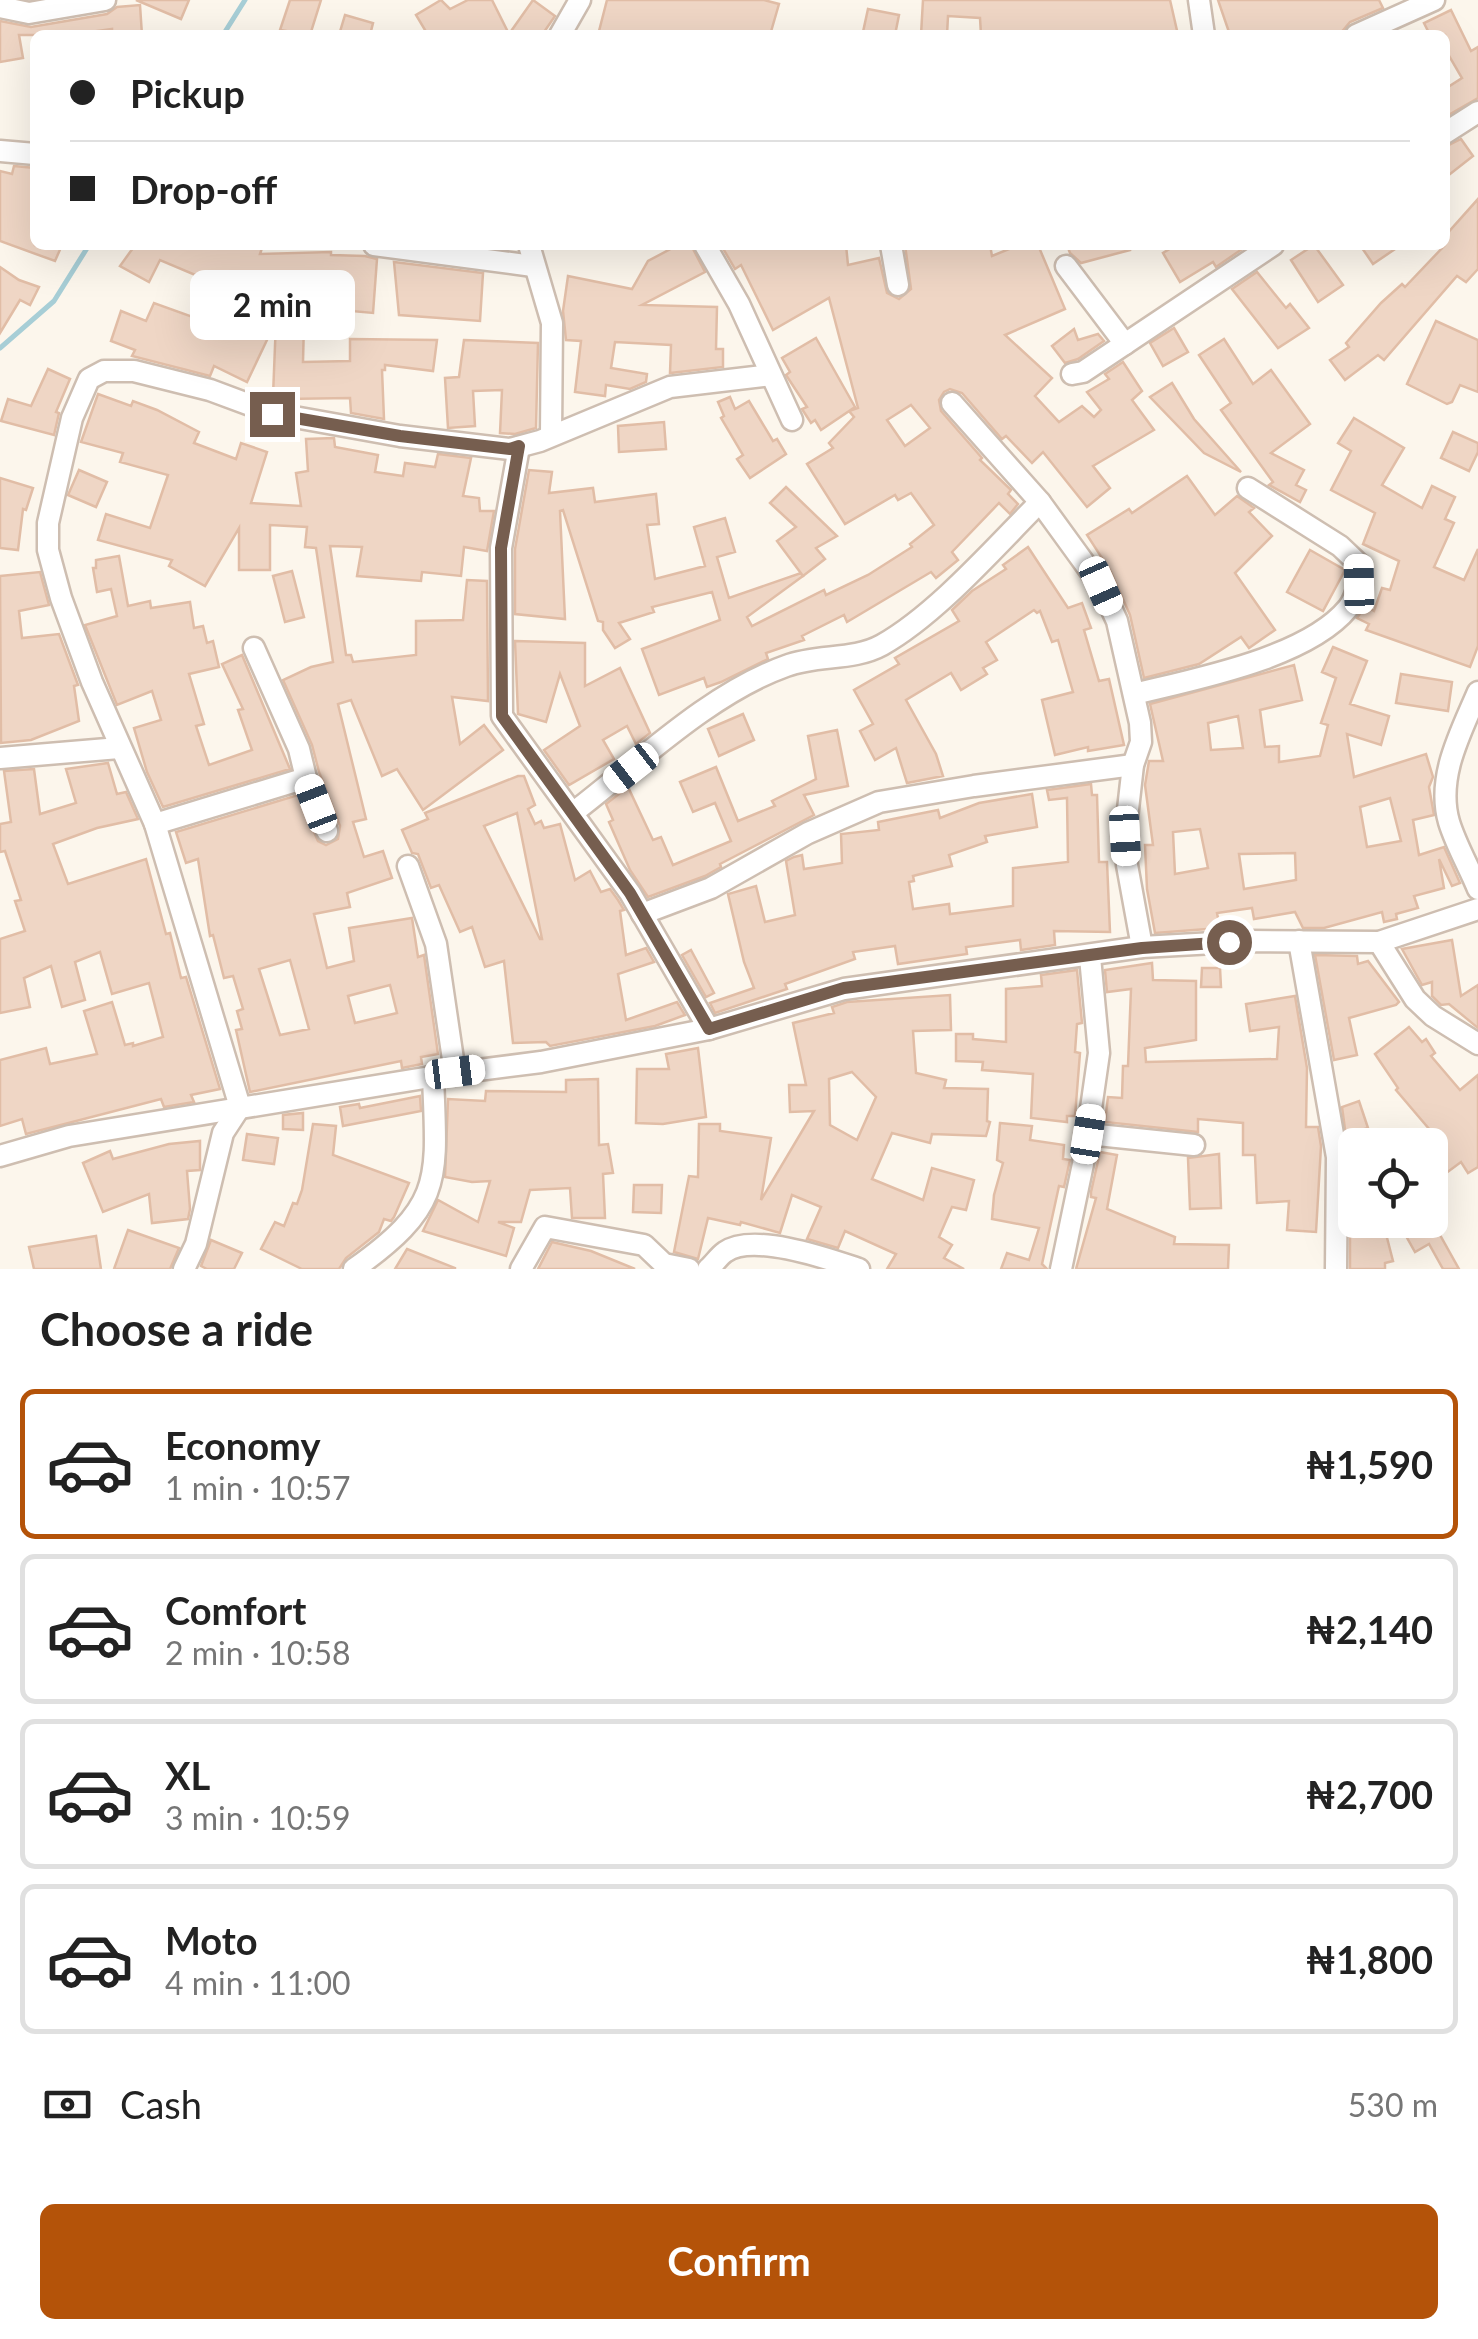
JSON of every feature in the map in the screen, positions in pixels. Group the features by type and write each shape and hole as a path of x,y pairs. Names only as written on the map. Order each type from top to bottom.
{"street":[{"path":"0,8 29,13 105,0"},
{"path":"563,30 580,0"},
{"path":"1199,0 1203,30"},
{"path":"1366,30 1427,1"},
{"path":"1450,130 1478,112"},
{"path":"0,151 30,154"},
{"path":"412,250 534,266"},
{"path":"530,250 552,323 551,434"},
{"path":"708,250 739,304 792,420"},
{"path":"892,250 898,285"},
{"path":"1072,374 1083,372 1266,250"},
{"path":"1066,266 1125,344"},
{"path":"184,1269 196,1244 223,1133 240,1106 155,824 119,748 67,615 48,550 48,523 72,418 89,379 104,372 134,372 210,390 272,414 400,436 510,449 670,387 771,375"},
{"path":"952,404 1040,502 1101,586 1117,621 1141,742 1133,766 1125,836 1142,948"},
{"path":"519,446 501,548 502,716 574,812 642,914 709,1029"},
{"path":"1134,694 1215,674 1283,650 1327,628 1350,606 1359,584 1359,564 1340,546 1248,488"},
{"path":"574,812 718,701 784,666 811,658 858,654 882,645 923,616 1040,502"},
{"path":"254,648 300,749 326,832"},
{"path":"1478,692 1468,733 1448,766 1449,821 1478,889"},
{"path":"0,758 119,748"},
{"path":"642,914 711,888 808,833 879,802 1133,766"},
{"path":"155,824 306,778"},
{"path":"408,866 436,944 455,1072"},
{"path":"0,1156 69,1136 455,1072 542,1062 709,1029 844,988 1142,948 1299,940 1379,942 1478,908"},
{"path":"1299,940 1336,1157 1336,1269"},
{"path":"1379,942 1414,999 1478,1044"},
{"path":"1061,1269 1088,1134 1099,1053 1090,956"},
{"path":"355,1269 397,1236 431,1189 436,1158 433,1076"},
{"path":"1088,1134 1194,1145"},
{"path":"520,1269 544,1227 644,1245 664,1264 689,1269"},
{"path":"708,1269 727,1250 744,1246 806,1252 859,1269"}],"building":[{"path":"136,0 189,0 181,19"},
{"path":"290,0 321,0 312,30 280,30"},
{"path":"441,0 450,9 468,0 492,0 507,30 425,30 416,15"},
{"path":"533,0 555,16 545,30 512,30"},
{"path":"607,0 764,0 779,4 771,30 599,30"},
{"path":"923,0 1170,0 1177,30 981,30 980,18 948,16 947,30 921,30"},
{"path":"1218,0 1379,0 1383,8 1350,22 1343,30 1228,30"},
{"path":"140,5 142,30 30,30 30,35 19,35 23,58 0,62 0,21 31,27 107,14 117,7"},
{"path":"868,9 899,15 896,30 863,30"},
{"path":"1451,10 1471,51 1478,47 1478,98 1450,114 1450,86 1462,78 1450,58 1450,30 1428,30 1424,23"},
{"path":"345,15 373,23 371,30 340,30"},
{"path":"1461,139 1473,156 1450,174 1450,144"},
{"path":"14,166 30,168 30,250 60,250 55,261 0,241 0,171 12,174"},
{"path":"1478,199 1478,269 1466,282 1457,276 1384,360 1378,355 1345,380 1330,360 1349,347 1346,343 1381,303 1402,284 1405,287 1440,250 1450,250 1450,230"},
{"path":"132,250 331,252 377,259 373,313 330,309 330,323 304,322 303,362 350,361 350,339 437,340 433,371 385,365 384,419 351,413 350,398 273,396 276,321 247,382 214,366 210,376 132,356 135,350 111,341 121,311 146,321 154,303 198,319 212,282 160,260 149,282 120,266"},
{"path":"669,250 694,250 705,272 642,305 717,307 716,349 723,349 723,367 670,373 671,345 615,342 611,368 647,374 646,382 630,389 606,385 605,396 575,392 581,341 566,340 563,311 568,276 632,289 648,261"},
{"path":"724,250 846,250 848,265 879,258 887,293 899,299 911,289 906,250 991,250 992,256 1007,250 1040,250 1065,309 1005,335 1052,378 1035,396 1059,422 1082,406 1094,417 1101,410 1087,392 1109,379 1105,374 1123,362 1142,391 1132,400 1154,430 1093,466 1110,488 1087,507 1043,452 1032,463 1006,436 1002,439 962,393 950,389 944,392 939,400 941,411 980,460 1011,490 1008,494 1018,504 1010,514 999,503 952,552 958,560 936,578 931,572 847,622 844,615 802,636 804,640 766,653 768,659 721,682 707,687 704,678 659,695 642,649 720,620 712,592 652,607 654,612 619,623 630,639 615,648 603,630 603,622 598,621 563,510 560,511 565,619 515,614 515,549 529,470 552,472 549,493 593,488 595,502 656,494 659,524 647,525 655,579 705,566 694,527 725,518 735,552 717,557 729,598 801,573 803,576 747,617 752,626 824,590 826,595 868,575 912,547 910,544 934,525 911,493 898,500 895,495 845,524 807,464 833,448 829,443 854,417 849,411 858,408 829,298 773,330 741,265 735,269","holes":["911,405 930,428 905,446 887,420"]},
{"path":"1069,250 1130,250 1081,263"},
{"path":"1241,250 1216,267 1213,262 1180,282 1163,253"},
{"path":"1306,250 1318,250 1343,285 1318,302 1291,260"},
{"path":"1363,250 1394,250 1373,264"},
{"path":"394,262 483,273 480,321 399,315"},
{"path":"0,267 39,287 30,305 20,300 0,333"},
{"path":"1257,272 1286,308 1290,304 1309,328 1278,348 1232,289"},
{"path":"1436,321 1478,340 1478,392 1460,385 1447,404 1407,384"},
{"path":"1174,328 1188,352 1163,366 1150,343"},
{"path":"1074,329 1078,340 1098,334 1104,341 1065,363 1052,346"},
{"path":"816,338 855,407 821,430 802,409 807,407 786,375 790,372 782,358"},
{"path":"1224,339 1253,384 1271,370 1310,424 1271,453 1304,470 1296,485 1306,490 1300,502 1269,485 1273,482 1221,410 1231,403 1199,355"},
{"path":"464,340 538,343 536,428 515,434 500,433 502,390 473,391 475,426 448,428 445,378 459,377"},
{"path":"48,369 70,379 56,412 59,413 54,435 1,421 8,399 31,406"},
{"path":"1172,383 1194,419 1241,472 1204,453 1150,397"},
{"path":"98,394 131,406 133,401 199,432 194,443 236,459 241,443 267,452 251,503 301,506 296,473 308,471 306,439 334,438 335,447 378,455 375,472 403,476 405,463 435,467 438,454 471,458 463,496 479,498 480,511 494,511 487,551 464,547 461,576 422,572 421,581 357,576 362,547 330,546 346,655 351,655 353,662 416,655 416,621 463,620 467,580 487,581 488,701 452,697 460,744 484,725 503,750 423,810 397,769 382,776 351,700 338,704 366,819 353,822 364,857 383,851 392,878 347,893 350,907 314,914 327,968 354,961 349,928 412,918 418,957 424,955 438,1054 421,1057 422,1064 402,1068 401,1061 250,1092 236,1030 242,1029 237,1011 243,1009 233,976 224,978 213,935 210,936 198,859 186,863 176,832 298,795 318,841 326,845 338,839 340,826 312,745 283,680 333,662 316,548 305,547 307,527 270,525 270,570 239,570 239,528 205,586 169,566 172,560 98,540 106,514 150,528 168,475 120,462 123,453 81,442","holes":["290,960 309,1029 280,1035 259,969","390,985 397,1013 355,1023 348,996"]},
{"path":"730,397 735,409 749,401 773,441 777,439 786,454 750,478 737,459 743,455 721,418 724,416 718,402"},
{"path":"1354,418 1404,448 1382,485 1422,508 1432,486 1455,497 1445,519 1454,523 1434,567 1464,580 1478,549 1478,646 1470,667 1366,630 1369,624 1357,618 1365,606 1374,611 1382,588 1390,590 1399,561 1363,544 1375,513 1331,490 1351,451 1338,443"},
{"path":"664,422 666,449 619,452 618,426"},
{"path":"1453,432 1478,443 1469,471 1441,458"},
{"path":"79,470 107,482 96,507 68,495"},
{"path":"1187,476 1215,515 1237,496 1254,508 1249,512 1272,536 1235,573 1275,630 1249,648 1241,637 1199,664 1144,678 1130,615 1110,570 1099,559 1102,558 1087,535 1129,509 1132,513"},
{"path":"0,478 33,488 26,510 23,509 18,550 0,548"},
{"path":"786,487 837,536 816,548 825,559 803,576 777,541 796,527 770,503"},
{"path":"1028,547 1068,608 1082,603 1091,628 1084,630 1099,681 1109,679 1124,745 1088,751 1088,747 1055,755 1042,700 1073,692 1058,640 1052,642 1040,611 1034,610 986,642 997,660 983,668 987,674 961,690 951,673 906,700 936,754 943,776 907,783 896,748 875,760 860,731 873,724 854,690 899,664 895,658 959,621 952,610"},
{"path":"1310,550 1345,570 1323,611 1287,592"},
{"path":"119,556 128,606 150,601 151,608 190,602 194,628 203,626 207,643 213,641 219,667 189,674 204,724 196,726 209,765 252,750 238,710 243,709 222,664 242,655 290,769 163,807 134,728 161,720 152,691 117,705 85,625 117,616 111,589 97,592 93,568 96,560"},
{"path":"292,571 304,617 285,622 273,576"},
{"path":"40,572 49,605 19,611 22,638 59,634 78,685 74,686 79,721 31,740 1,743 0,576"},
{"path":"515,641 585,643 585,686 620,668 650,733 636,744 627,726 603,740 614,759 569,785 544,750 580,726 560,674 546,722 518,714"},
{"path":"1333,647 1367,661 1350,704 1389,716 1381,745 1347,734 1354,777 1426,754 1433,777 1429,787 1434,815 1413,820 1419,855 1444,847 1460,883 1452,886 1439,859 1444,888 1414,896 1418,908 1396,914 1397,919 1384,922 1382,912 1324,928 1303,928 1295,912 1254,919 1252,908 1217,913 1220,928 1155,933 1147,889 1145,845 1153,845 1145,785 1149,761 1163,761 1150,704 1294,665 1302,700 1260,710 1265,747 1279,746 1279,762 1320,756 1328,725 1321,723 1336,678 1322,672","holes":["1238,716 1243,748 1211,750 1208,723","1390,798 1401,841 1367,847 1360,807","1200,829 1208,868 1175,874 1173,832","1295,853 1296,880 1244,889 1239,854"]},
{"path":"1401,674 1452,682 1448,711 1396,703"},
{"path":"743,714 754,740 719,756 708,729"},
{"path":"837,730 848,786 804,795 814,815 720,864 705,876 648,897 630,870 609,822 613,820 606,804 628,787 653,840 661,837 673,865 731,841 715,803 693,812 680,782 716,767 738,821 775,806 772,801 816,779 808,736"},
{"path":"108,763 117,794 126,792 138,819 53,844 68,884 146,859 166,934 170,933 181,978 186,977 220,1089 191,1095 194,1102 164,1107 161,1099 26,1134 22,1119 0,1126 0,1060 46,1048 50,1064 97,1054 84,1011 112,1002 125,1045 163,1037 149,983 112,994 100,952 75,962 85,1000 62,1007 51,966 24,978 30,1007 0,1013 0,939 25,931 15,901 21,900 5,851 0,852 0,824 11,822 4,771 34,769 40,814 76,803 66,769"},
{"path":"524,776 535,805 528,809 535,824 541,821 544,828 560,824 575,880 590,871 601,892 610,889 624,910 620,911 626,955 646,948 654,962 618,974 626,1020 677,1002 685,1015 655,1026 550,1046 546,1042 513,1043 504,961 485,967 472,927 460,932 439,885 431,888 418,854 412,853 402,830 428,819 425,813","holes":["517,813 542,939 484,826"]},
{"path":"1091,784 1092,795 1097,795 1099,862 1107,862 1110,932 1054,931 1055,945 1021,950 1020,940 966,947 967,954 898,964 895,946 853,952 855,959 785,984 787,989 715,1013 710,1003 754,988 728,894 756,886 765,922 795,915 786,861 802,855 804,869 842,863 841,834 879,830 878,822 938,810 940,818 979,803 1032,794 1037,827 985,836 987,842 949,855 952,866 913,876 914,881 909,882 913,909 949,904 950,914 1013,906 1013,868 1068,862 1067,798 1049,800 1047,790"},
{"path":"1452,940 1461,996 1478,985 1478,1028 1449,1004 1441,1005 1432,996 1432,982 1422,985 1402,949"},
{"path":"691,950 714,993 706,997 682,955"},
{"path":"1315,955 1357,956 1358,964 1368,961 1399,1002 1349,1018 1357,1055 1334,1060"},
{"path":"1152,963 1153,980 1196,981 1196,1040 1145,1048 1146,1062 1277,1059 1279,1027 1250,1031 1246,1004 1295,996 1307,1068 1306,1127 1318,1127 1321,1146 1316,1232 1287,1230 1289,1201 1257,1203 1255,1155 1243,1155 1243,1123 1198,1119 1198,1132 1105,1122 1108,1097 1122,1098 1123,1066 1128,1066 1131,989 1107,992 1105,970"},
{"path":"1202,968 1220,968 1221,987 1201,987"},
{"path":"1077,970 1082,1023 1077,1024 1075,1052 1080,1053 1075,1116 1067,1116 1067,1122 1031,1118 1033,1074 982,1070 983,1062 956,1061 956,1034 1006,1042 1006,989 1042,986 1041,975"},
{"path":"950,995 951,1030 913,1031 916,1073 946,1080 944,1088 988,1089 990,1122 986,1136 932,1134 930,1143 892,1133 872,1179 923,1200 932,1168 974,1180 966,1210 952,1207 939,1237 952,1245 944,1258 964,1269 887,1269 896,1254 845,1231 838,1248 807,1239 821,1207 792,1195 780,1233 708,1218 698,1259 674,1252 689,1176 698,1177 699,1124 720,1124 720,1131 771,1138 761,1200 814,1111 790,1112 789,1085 806,1085 793,1023 834,1013 832,1007 847,1002","holes":["852,1072 876,1097 857,1140 830,1125 829,1079"]},
{"path":"1409,1027 1422,1042 1426,1039 1435,1053 1431,1056 1460,1090 1478,1075 1478,1167 1468,1173 1461,1162 1448,1172 1448,1128 1428,1128 1396,1090 1375,1054"},
{"path":"698,1048 706,1117 663,1124 636,1123 637,1069 669,1069 666,1054"},
{"path":"598,1079 599,1145 608,1144 613,1173 603,1174 605,1218 572,1218 570,1188 530,1190 521,1222 498,1222 514,1228 506,1256 423,1231 438,1200 478,1222 490,1181 445,1177 448,1099 485,1101 486,1091 566,1092 566,1080"},
{"path":"420,1096 421,1111 343,1126 340,1107 359,1104 360,1108"},
{"path":"1359,1101 1368,1128 1345,1128 1342,1107"},
{"path":"303,1113 303,1130 283,1129 283,1115"},
{"path":"1000,1123 1032,1126 1030,1140 1064,1145 1063,1159 1070,1160 1064,1187 1059,1186 1042,1264 1047,1269 1001,1269 1007,1253 1029,1260 1039,1228 992,1219 1003,1163 997,1160"},
{"path":"313,1124 336,1126 333,1155 409,1183 391,1221 384,1219 379,1232 346,1258 339,1269 302,1269 261,1249 275,1222 284,1226 293,1203 297,1204"},
{"path":"247,1134 278,1138 274,1164 243,1160"},
{"path":"200,1141 200,1170 187,1171 188,1219 152,1223 149,1194 103,1212 83,1163 110,1151 113,1159 169,1144"},
{"path":"1100,1152 1117,1155 1107,1209 1175,1237 1174,1244 1229,1245 1228,1269 1076,1269 1096,1198 1091,1197 1091,1192"},
{"path":"1219,1154 1221,1208 1190,1209 1188,1158"},
{"path":"634,1185 662,1185 661,1213 633,1212"},
{"path":"128,1230 179,1248 170,1269 114,1269"},
{"path":"96,1236 101,1269 34,1269 29,1247"},
{"path":"1350,1238 1387,1238 1393,1261 1385,1263 1385,1269 1350,1269"},
{"path":"1407,1238 1442,1238 1459,1269 1443,1269 1429,1244 1415,1252"},
{"path":"211,1240 242,1253 234,1269 201,1266"},
{"path":"552,1242 591,1251 635,1269 538,1269"},
{"path":"407,1249 455,1268 455,1269 395,1269"}],"waterway":[{"path":"226,30 245,0"},
{"path":"0,348 54,301 86,250"}],"route":[{"path":"272,414 400,436 510,449 519,446 501,548 502,716 630,893 709,1029 844,988 1142,948 1229,942"}]}
